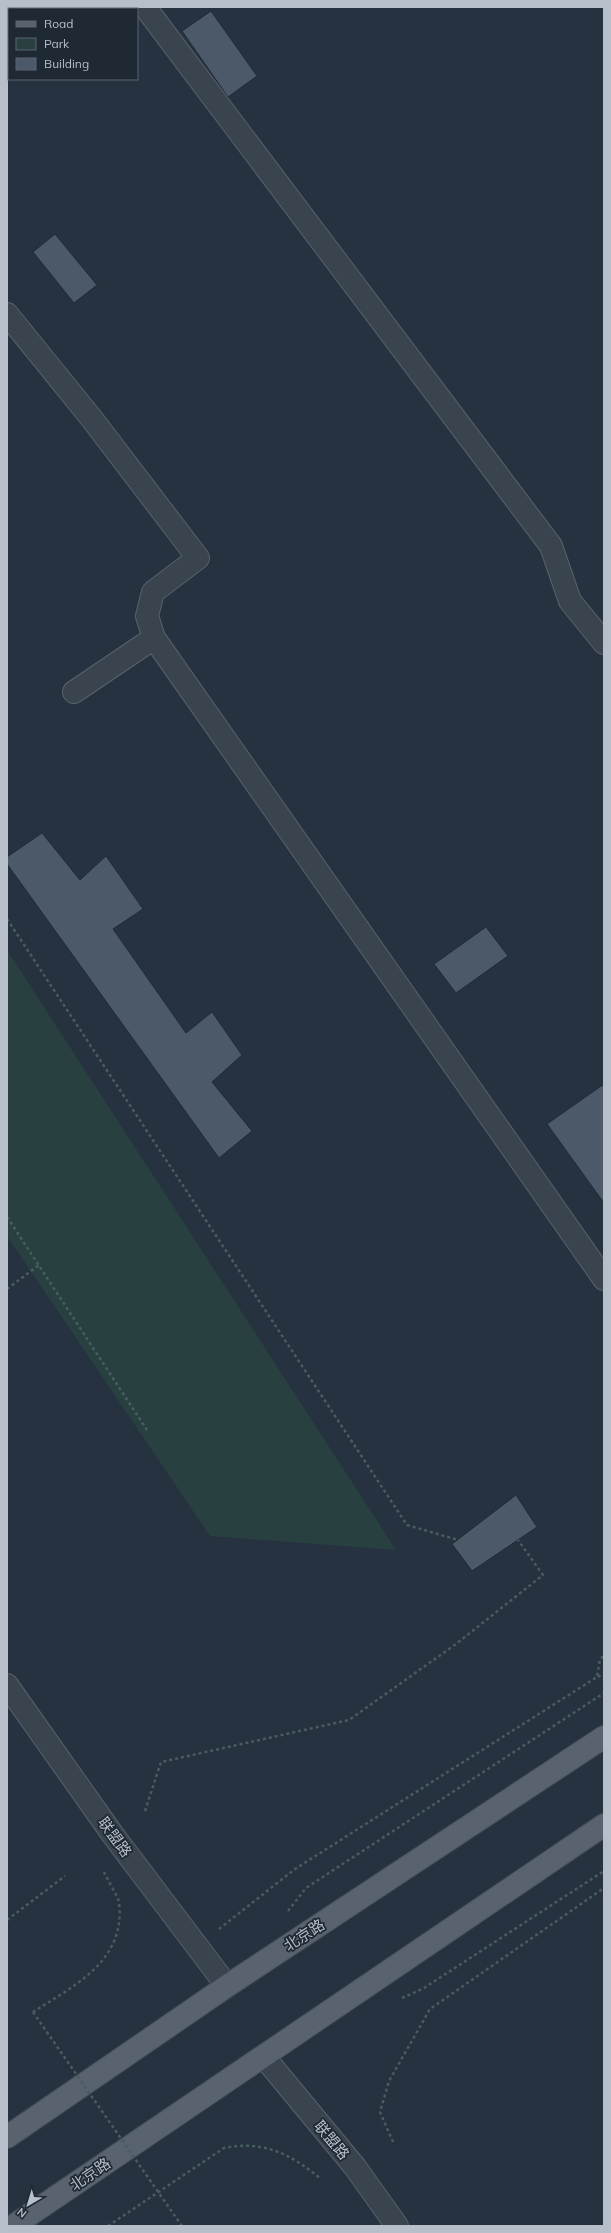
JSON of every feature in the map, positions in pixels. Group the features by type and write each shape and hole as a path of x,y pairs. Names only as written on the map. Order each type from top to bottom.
{"main road":[{"name":"北京路","path":"7,2137 227,1986 604,1737"},
{"name":"北京路","path":"13,2226 604,1825"}],"street":[{"path":"145,7 551,546 570,601 604,643"},
{"path":"7,314 92,419 198,558 153,592 147,616 154,638 604,1279"},
{"path":"74,692 154,638"},
{"name":"联盟路","path":"7,1684 113,1835 227,1986"},
{"name":"联盟路","path":"264,2057 355,2167 397,2226"}],"path":[{"path":"7,919 407,1525 458,1540"},
{"path":"7,1217 147,1430"},
{"path":"7,1289 39,1265"},
{"path":"145,1811 161,1762 349,1720 456,1644 543,1575 518,1540"},
{"path":"597,1677 600,1659 604,1656"},
{"path":"197,1947 295,1869 604,1673"},
{"path":"286,1912 306,1888 604,1693"},
{"path":"101,1867 118,1900 120,1917 118,1935 110,1951 87,1977 33,2012 182,2226"},
{"path":"7,1920 65,1876"},
{"path":"393,2142 380,2112 389,2081 430,2009 604,1888"},
{"path":"108,2226 224,2148 241,2145 258,2145 274,2150 301,2163 321,2178"}],"green space":[{"path":"7,950 396,1550 210,1536 7,1236"}],"building":[{"path":"211,11 257,76 228,97 182,31"},
{"path":"55,234 97,285 74,303 33,252"},
{"path":"42,833 80,880 106,856 143,909 113,929 186,1033 212,1012 242,1055 212,1082 252,1131 219,1158 7,864 7,857"},
{"path":"486,927 508,956 456,993 434,964"},
{"path":"604,1084 604,1203 547,1124"},
{"path":"516,1495 537,1527 472,1571 452,1544"}]}
